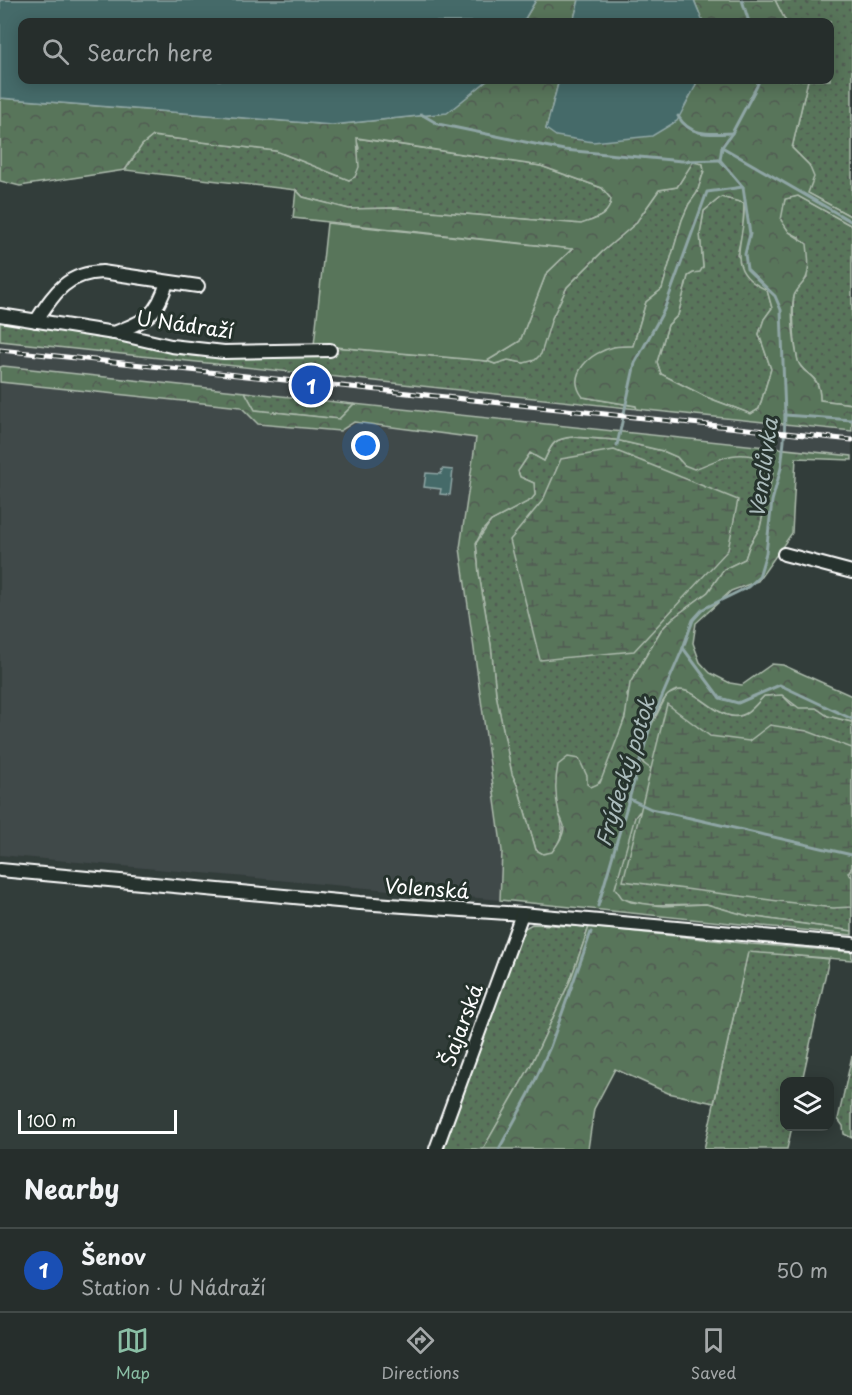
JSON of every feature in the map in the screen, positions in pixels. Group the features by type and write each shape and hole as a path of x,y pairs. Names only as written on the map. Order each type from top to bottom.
{"street":[{"name":"U Nádraží","path":"36,321 52,296 72,279 86,272 102,272 198,285"},
{"path":"114,333 132,326 157,308 167,282"},
{"name":"U Nádraží","path":"0,315 114,333 171,346 224,352 330,350"},
{"path":"784,554 852,572"},
{"name":"Volenská","path":"0,870 852,944"},
{"name":"Šajarská","path":"436,1149 522,914"}],"shaded area":[{"path":"0,342 852,431 852,456 0,366"},
{"path":"0,382 241,407 258,424 340,431 354,422 476,438 460,548 502,851 501,900 0,855"}],"green space":[{"path":"536,0 579,0 574,18 525,18"},
{"path":"694,0 775,0 784,18 701,18"},
{"path":"775,0 852,0 852,217 808,193 809,165 792,148 807,84 834,84 834,18 784,18"},
{"path":"483,84 558,84 546,129 695,87 696,84 807,84 792,148 809,165 814,177 808,193 852,217 852,226 798,196 785,199 781,220 789,232 807,244 809,267 805,280 794,296 792,311 794,337 800,366 817,384 820,400 852,404 852,431 637,409 636,406 583,397 577,380 583,365 605,350 633,346 646,302 662,289 682,220 697,193 704,171 703,164 693,162 677,187 659,190 635,224 602,252 567,287 552,318 541,354 535,360 524,363 508,360 495,364 487,361 520,341 546,274 572,249 293,218 296,190 303,197 349,209 395,208 581,224 601,216 608,209 611,199 602,188 541,166 357,138 359,167 355,177 349,180 276,151 153,136 142,145 125,170 20,186 0,181 0,98 332,125 446,113","holes":["721,197 744,203 739,253 740,263 744,273 753,282 767,290 772,308 764,319 759,334 771,369 759,409 751,414 706,397 661,374 657,362 668,325 678,315 688,276 700,272 703,267 700,234 704,211"]},
{"path":"153,136 276,151 349,180 359,148 356,138 541,166 602,188 611,199 605,213 581,224 395,208 349,209 303,197 296,190 125,170 142,145"},
{"path":"693,161 703,164 704,170 697,193 682,220 662,289 646,302 633,346 614,347 583,397 636,406 637,409 0,341 0,318 193,352 314,345 487,361 495,364 508,360 524,363 552,318 567,287 602,252 635,224 659,190 677,187"},
{"path":"798,196 852,226 852,404 820,400 816,381 799,364 793,307 795,293 807,278 799,237 789,232 780,220 785,199"},
{"path":"721,197 744,203 743,229 737,255 767,290 772,308 764,319 759,334 771,369 759,409 751,414 706,397 661,374 657,362 668,325 678,315 688,276 703,267 700,234 704,211"},
{"path":"327,223 572,249 546,274 520,341 487,361 314,345"},
{"path":"0,367 245,392 255,410 339,419 354,404 852,456 852,460 796,458 792,533 758,581 731,591 696,623 693,643 700,662 710,673 730,683 742,685 772,664 783,665 852,696 852,722 828,716 816,708 799,708 782,695 764,696 748,712 737,716 726,715 716,710 687,691 678,690 668,695 657,711 643,745 641,754 643,763 651,769 646,811 639,812 635,817 615,888 622,898 631,902 663,906 706,904 748,916 852,931 852,935 500,900 502,851 460,548 476,438 354,422 340,431 258,424 241,407 0,382","holes":["573,437 616,440 663,451 677,457 684,465 694,469 732,455 748,455 763,459 773,472 760,528 750,544 745,559 724,569 708,592 661,630 630,683 625,718 600,783 591,787 587,784 587,776 579,759 568,757 558,765 556,795 564,830 552,852 543,854 536,850 518,787 512,774 496,694 476,543 491,521 531,500 535,495 534,483 520,477 518,471 530,453 544,461 551,446 561,439"]},
{"path":"245,392 354,404 339,419 255,410"},
{"path":"573,437 616,440 663,451 677,457 680,461 743,453 764,458 772,466 773,472 760,528 750,544 745,559 724,569 708,592 661,630 636,673 627,695 629,704 604,776 596,786 590,787 586,784 559,813 562,824 560,838 552,853 543,854 536,850 518,787 512,774 496,694 476,543 491,521 531,500 535,495 534,483 520,477 518,471 530,453 544,461 554,443"},
{"path":"614,450 738,500 728,550 634,651 540,660 510,540 543,500 561,459"},
{"path":"679,690 695,695 729,716 747,713 764,696 782,695 792,705 816,708 828,716 852,722 852,850 696,813 643,763 641,754 652,724 667,695"},
{"path":"667,704 710,736 749,741 770,725 807,731 852,748 852,867 848,873 852,877 852,907 833,908 623,881"},
{"path":"646,811 852,857 852,931 748,916 706,904 649,905 622,899 615,888 627,837 637,814"},
{"path":"532,924 589,927 570,981 531,1065 483,1149 441,1149 520,934"},
{"path":"589,927 852,952 852,960 748,952 714,1103 668,1093 615,1069 594,1109 588,1149 483,1149 531,1065 570,981"},
{"path":"748,951 829,959 803,1077 780,1077 780,1131 791,1131 787,1149 704,1149"},
{"path":"852,1056 852,1138 844,1134 843,1126 838,1119"}],"water":[{"path":"0,0 536,0 525,18 18,18 18,84 483,84 447,113 332,125 0,98"},
{"path":"579,0 694,0 701,18 574,18"},
{"path":"558,84 696,84 677,121 652,136 593,142 556,136 546,129"},
{"path":"442,469 453,470 450,495 440,494 441,489 424,487 426,473 441,474"}],"waterway":[{"name":"Venclůvka","path":"742,0 748,18"},
{"name":"Venclůvka","path":"758,84 732,133 722,147 720,160 743,187 750,234 745,254 747,269 775,296 781,310 785,415 781,468 772,501 766,553 759,577 748,587 703,609 693,620 683,648 720,698 738,703 780,685 852,719"},
{"path":"421,114 438,124 564,150 682,161 720,160"},
{"path":"678,116 683,123 695,131 709,134 732,133"},
{"path":"722,147 852,222"},
{"path":"617,445 635,363 664,310 707,192 743,187"},
{"path":"785,415 852,420"},
{"name":"Frýdecký potok","path":"598,906 652,720 683,648"},
{"path":"630,799 651,809 852,855"},
{"name":"Frýdecký potok","path":"499,1149 529,1094 550,1047 591,932"}],"railway":[{"path":"0,350 852,440"}],"place":[{"name":"Šenov","path":"311,385"}]}
